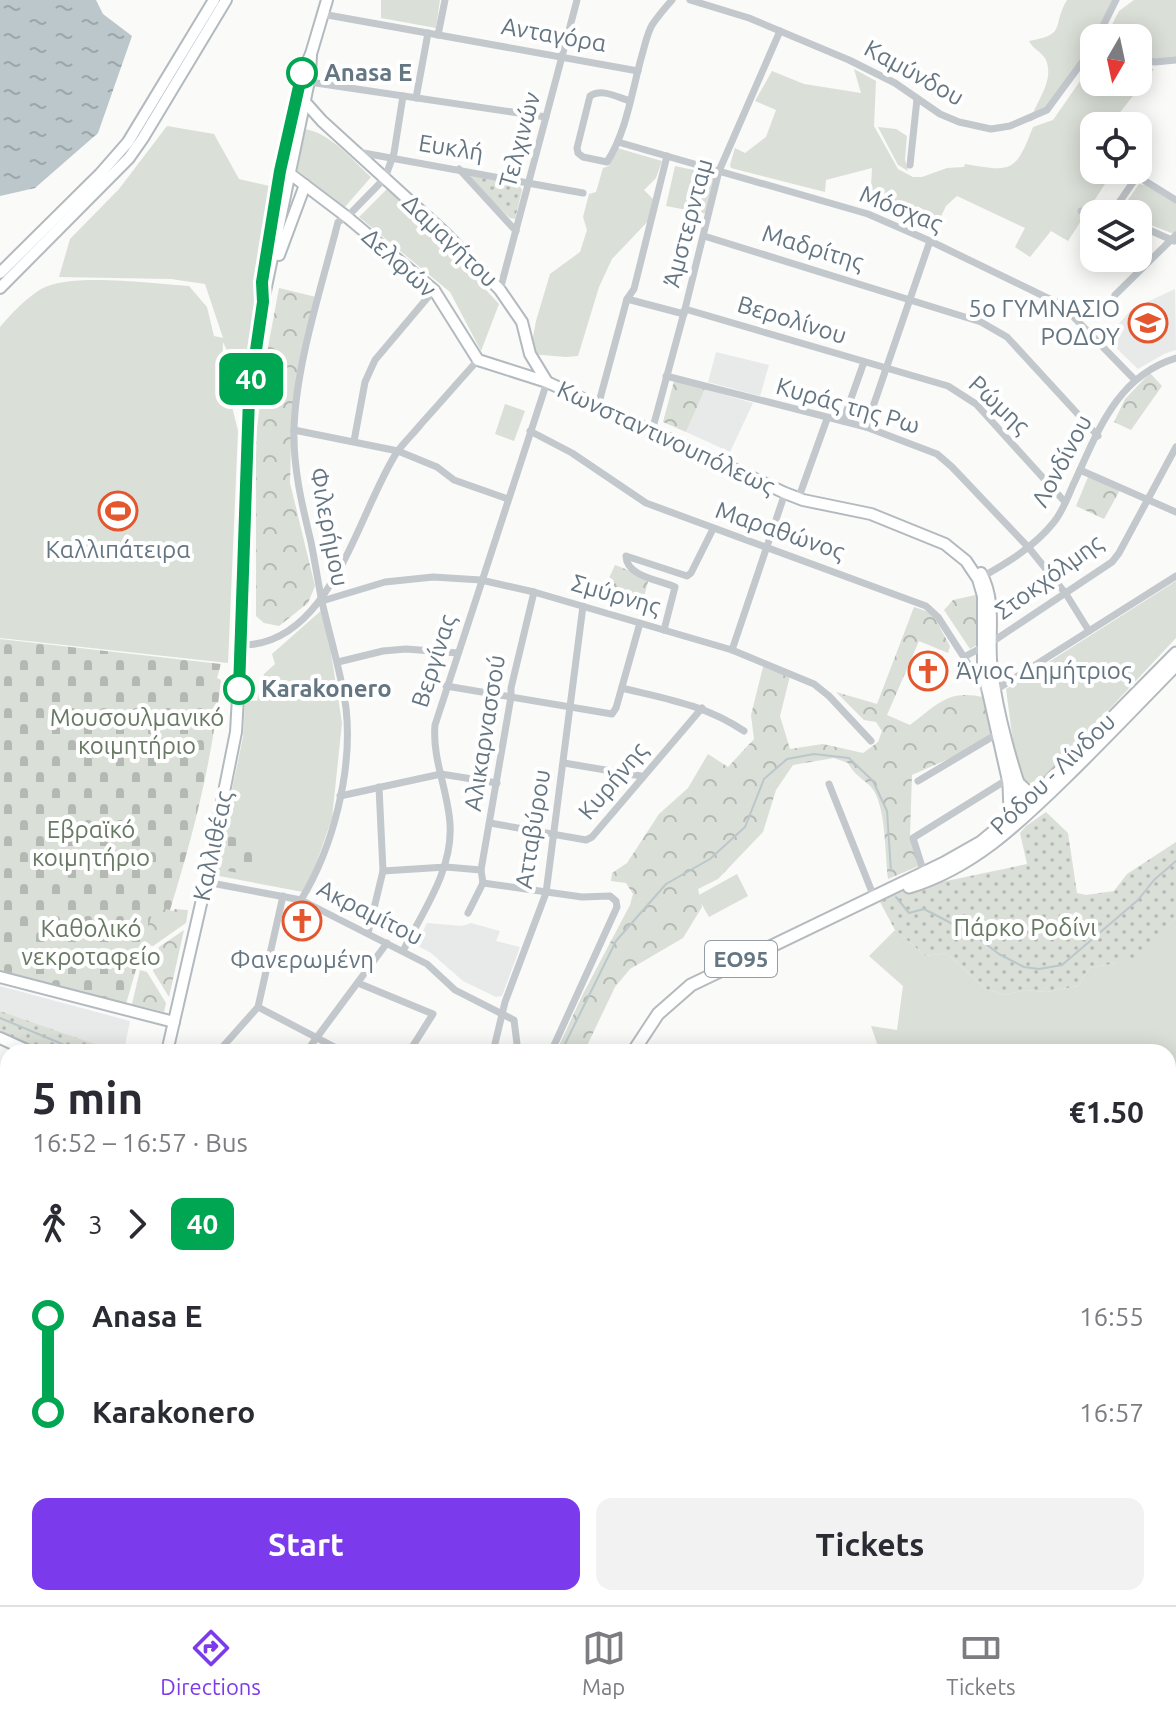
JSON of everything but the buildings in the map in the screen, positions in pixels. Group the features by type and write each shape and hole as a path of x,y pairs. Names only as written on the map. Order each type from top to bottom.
{"main road":[{"path":"0,273 128,142 214,0"},
{"path":"0,288 129,158 226,0"},
{"name":"Καλλιθέας","path":"263,302 262,282 296,119 302,73 327,0"},
{"name":"Καλλιθέας","path":"296,119 305,102 311,54"},
{"name":"Δαμαγήτου","path":"305,102 446,234 500,290 522,322 530,354 547,382"},
{"path":"296,119 322,121"},
{"name":"Καλλιθέας","path":"168,1044 170,1021 206,882 236,732 249,398 284,172"},
{"name":"Δελφών","path":"284,172 347,217 434,290 478,360"},
{"path":"269,283 305,185"},
{"path":"511,372 525,363 530,354"},
{"path":"478,360 547,382"},
{"name":"Κωνσταντινουπόλεως","path":"547,382 785,493 803,500 871,514 945,544 961,555 980,578"},
{"name":"Κωνσταντινουπόλεως","path":"785,493 866,508 951,540 969,555 980,578"},
{"path":"980,578 997,734 1011,782 1026,809"},
{"name":"Ρόδου - Λίνδου","path":"638,1044 658,1014 691,985 924,873 981,842 1026,809 1038,792 1176,653"},
{"name":"Ρόδου - Λίνδου","path":"874,897 921,883 997,841 1026,809 1176,665"},
{"path":"991,688 1011,782 1010,811 1006,822"},
{"path":"1011,782 1026,791 1038,792"},
{"path":"0,977 170,1021"}],"street":[{"path":"438,35 445,0"},
{"name":"Τελχινών","path":"500,290 575,0"},
{"path":"630,101 603,92 590,96 577,148 583,157 607,162 618,142 630,101 638,71 651,27 672,0"},
{"name":"Καμύνδου","path":"690,0 780,31 882,76 940,114 991,129 1010,126 1047,110 1080,66"},
{"path":"1103,24 1116,0"},
{"name":"Ανταγόρα","path":"322,14 638,71"},
{"name":"Άμστερνταμ","path":"652,431 719,171 780,31"},
{"path":"416,98 428,33"},
{"path":"1152,62 1176,60"},
{"path":"309,82 546,117"},
{"path":"385,178 394,153 403,96"},
{"path":"910,165 917,99"},
{"name":"Μόσχας","path":"618,142 868,214 930,241 1062,305 1134,379"},
{"name":"Ευκλή","path":"358,152 583,193"},
{"path":"598,406 627,299 634,289 667,156"},
{"path":"459,169 516,231"},
{"name":"Φιλερήμου","path":"301,900 325,854 340,796 346,711 338,662 296,477 294,430 299,382 338,222 347,217 385,178"},
{"path":"1120,200 1136,178 1176,200"},
{"path":"1115,295 1175,239 1152,230"},
{"name":"Μαδρίτης","path":"704,236 981,322 1007,337 1098,436"},
{"path":"866,427 930,241"},
{"path":"354,441 369,371 434,290"},
{"name":"Βερολίνου","path":"627,299 685,312 886,369"},
{"name":"Λονδίνου","path":"980,578 1029,548 1056,520 1119,397 1134,379 1154,366 1176,358"},
{"path":"241,645 259,646 274,641 322,601 398,451 478,360"},
{"path":"843,421 864,362"},
{"name":"Ρώμης","path":"886,369 948,386 964,395 976,404 1065,502"},
{"name":"Κυράς της Ρω","path":"666,376 866,427 937,454 1029,548 1066,594 1089,631"},
{"name":"Βεργίνας","path":"403,951 446,867 450,821 434,744 435,725 547,382"},
{"path":"800,494 827,419"},
{"path":"294,430 398,451 437,467 454,480 508,499"},
{"name":"Μαραθώνος","path":"530,431 572,453 646,503 926,606 938,617 964,657 991,688"},
{"name":"Στοκχόλμης","path":"964,657 1112,562 1176,447"},
{"path":"1080,470 1176,512"},
{"path":"732,650 785,493"},
{"path":"664,630 675,587 630,569 626,556 681,576 691,573 713,529"},
{"path":"991,688 1176,576"},
{"name":"Σμύρνης","path":"322,601 385,582 433,577 481,580 534,592 732,650 814,684 871,741"},
{"name":"Αλικαρνασσού","path":"483,883 481,870 516,660 534,592"},
{"name":"Ατταβύρου","path":"495,1044 502,1012 546,893 583,606"},
{"path":"446,686 612,714 640,623"},
{"path":"338,662 406,649 458,653"},
{"path":"622,688 702,708 720,715 744,731"},
{"name":"Κυρήνης","path":"490,823 586,840 592,837 702,708"},
{"path":"918,781 997,734"},
{"path":"564,763 641,776"},
{"path":"340,796 441,774 497,783"},
{"path":"924,873 913,838 1011,782"},
{"path":"829,784 874,897"},
{"path":"368,933 383,871 379,787"},
{"path":"383,871 446,867 481,870"},
{"name":"Ακραμίτου","path":"206,882 301,900 427,964 455,990 502,1012"},
{"path":"468,913 483,883 582,897 614,897 617,907 555,1044"},
{"path":"225,1044 258,1007 283,896"},
{"path":"313,1044 387,943"},
{"path":"358,983 433,1014 414,1044"},
{"path":"258,1007 329,1044"},
{"path":"502,1012 517,1026 518,1044"}],"shaded area":[{"name":"5ο ΓΥΜΝΑΣΙΟ ΡΟΔΟΥ","path":"1175,289 1176,350 1138,369 1106,338 1132,309"},
{"path":"716,352 769,365 760,396 708,382"},
{"path":"705,389 753,403 730,452 686,432"},
{"path":"427,923 462,926 471,923 500,931 496,941 520,947 502,996 496,997 463,981 431,953 416,945"},
{"path":"0,986 130,1021 125,1044 96,1044 0,1011"}],"green space":[{"path":"381,0 440,0 436,28 381,18"},
{"path":"1067,0 1114,0 1102,24 1080,24 1080,67 1058,98 1030,122 1046,84 1048,68 1044,57 1029,41 1054,32"},
{"path":"1134,0 1176,0 1176,59 1152,60 1152,24 1112,24 1119,11"},
{"path":"854,69 876,81 874,126 898,169 913,177 964,167 965,164 993,168 1010,166 1022,153 1033,127 1053,120 1080,81 1080,96 1133,96 1120,112 1080,112 1080,184 1105,184 1095,200 1080,200 1080,222 1068,241 1051,231 1030,257 1015,247 1025,228 957,196 946,206 933,233 870,205 872,168 826,180 825,192 731,168 730,165 735,148 745,153 766,137 776,110 755,101 772,71 804,84 861,93"},
{"name":"Καλλιπάτειρα","path":"167,126 214,134 239,179 274,187 248,358 230,357 223,342 222,366 238,431 228,663 0,638 0,327 19,306 41,289 72,281 113,280 189,286 207,307 214,336 223,338 205,284 171,279 59,277 70,239 119,189"},
{"path":"878,127 896,129 907,136 905,159 908,171 898,165"},
{"path":"305,129 333,142 371,177 345,207 297,170"},
{"path":"617,148 662,161 656,178 644,190 653,199 649,220 612,259 599,287 578,356 530,354 550,274 580,252 587,230 583,217 589,194 596,192 603,168 609,166"},
{"path":"675,166 717,175 708,214 666,206"},
{"path":"471,175 518,183 522,190 515,219 510,218 471,181"},
{"path":"1139,184 1146,185 1176,204 1176,232 1174,234 1152,225 1152,200 1128,200"},
{"path":"390,186 499,304 481,351 450,292 359,217"},
{"path":"279,288 316,297 291,444 290,483 315,586 308,603 279,626 264,623 256,616 256,435"},
{"path":"1150,373 1162,386 1131,430 1114,422 1125,399"},
{"path":"674,381 705,389 686,432 663,422"},
{"path":"505,404 525,411 514,441 495,434"},
{"path":"1088,477 1120,490 1104,519 1076,506"},
{"path":"615,565 649,578 640,612 599,600"},
{"path":"1176,581 1176,638 1044,779 1030,783 1023,780 1017,772 1006,689"},
{"path":"980,594 982,642 970,649 944,610 953,600"},
{"path":"914,607 932,613 950,646 948,653 919,641 887,715 910,725 943,700 960,695 983,697 994,739 912,775 910,835 921,865 888,879 878,799 848,763 834,758 793,765 776,790 763,832 718,879 698,889 702,907 683,938 630,969 615,987 588,1044 560,1044 630,905 633,894 626,883 611,881 612,873 627,863 659,814 688,788 708,754 728,767 754,739 751,715 764,663 791,672 780,716 790,749 823,744 863,753 878,742 882,731 876,722 864,720 836,692 877,704"},
{"path":"324,608 342,723 332,818 314,870 303,892 214,875 243,737 245,700 257,701 264,674 275,664 272,654"},
{"path":"0,639 221,664 217,678 221,680 213,739 187,853 170,910 154,907 126,1004 0,970"},
{"name":"Πάρκο Ροδίνι","path":"1046,812 1068,833 1077,893 1086,895 1114,891 1127,874 1176,842 1176,918 1136,957 1089,968 1078,986 1046,992 1025,990 1004,995 986,989 946,953 926,956 895,930 880,902 903,890 1027,864 1020,833"},
{"path":"228,836 256,842 250,875 222,870"},
{"path":"737,874 748,896 709,917 697,896"},
{"path":"154,906 173,911 188,910 186,923 153,946 143,944"},
{"path":"1176,918 1176,1044 877,1044 871,1026 897,1030 903,986 869,956 895,930 926,956 946,953 986,989 1004,995 1025,990 1046,992 1078,986 1089,968 1117,963"},
{"path":"184,930 169,997 153,971 159,947"},
{"path":"140,970 147,972 166,1003 164,1012 132,1004"},
{"path":"0,1011 96,1044 23,1044 0,1033"}],"water":[{"path":"0,0 96,0 103,14 132,36 98,133 35,188 0,196"}],"waterway":[{"path":"565,1044 616,941 666,884 710,859 745,827 764,779 787,759 814,754 849,758 873,781 887,811 891,871"},
{"path":"896,897 909,913 924,909 974,935 999,954 1024,967 1039,969 1062,965 1138,900 1154,880 1176,861"},
{"path":"0,1018 62,1044"}],"bus line":[{"name":"40","path":"239,689 249,398 263,302 262,282 280,171 302,73"}],"place":[{"name":"Anasa E","path":"302,73"},
{"name":"5ο ΓΥΜΝΑΣΙΟ ΡΟΔΟΥ","path":"1148,323"},
{"name":"Καλλιπάτειρα","path":"118,511"},
{"name":"Άγιος Δημήτριος","path":"928,671"},
{"name":"Karakonero","path":"239,689"},
{"name":"Φανερωμένη","path":"302,921"}],"park label":[{"name":"Μουσουλμανικό κοιμητήριο","path":"137,732"},
{"name":"Εβραϊκό κοιμητήριο","path":"91,844"},
{"name":"Καθολικό νεκροταφείο","path":"91,943"}]}
